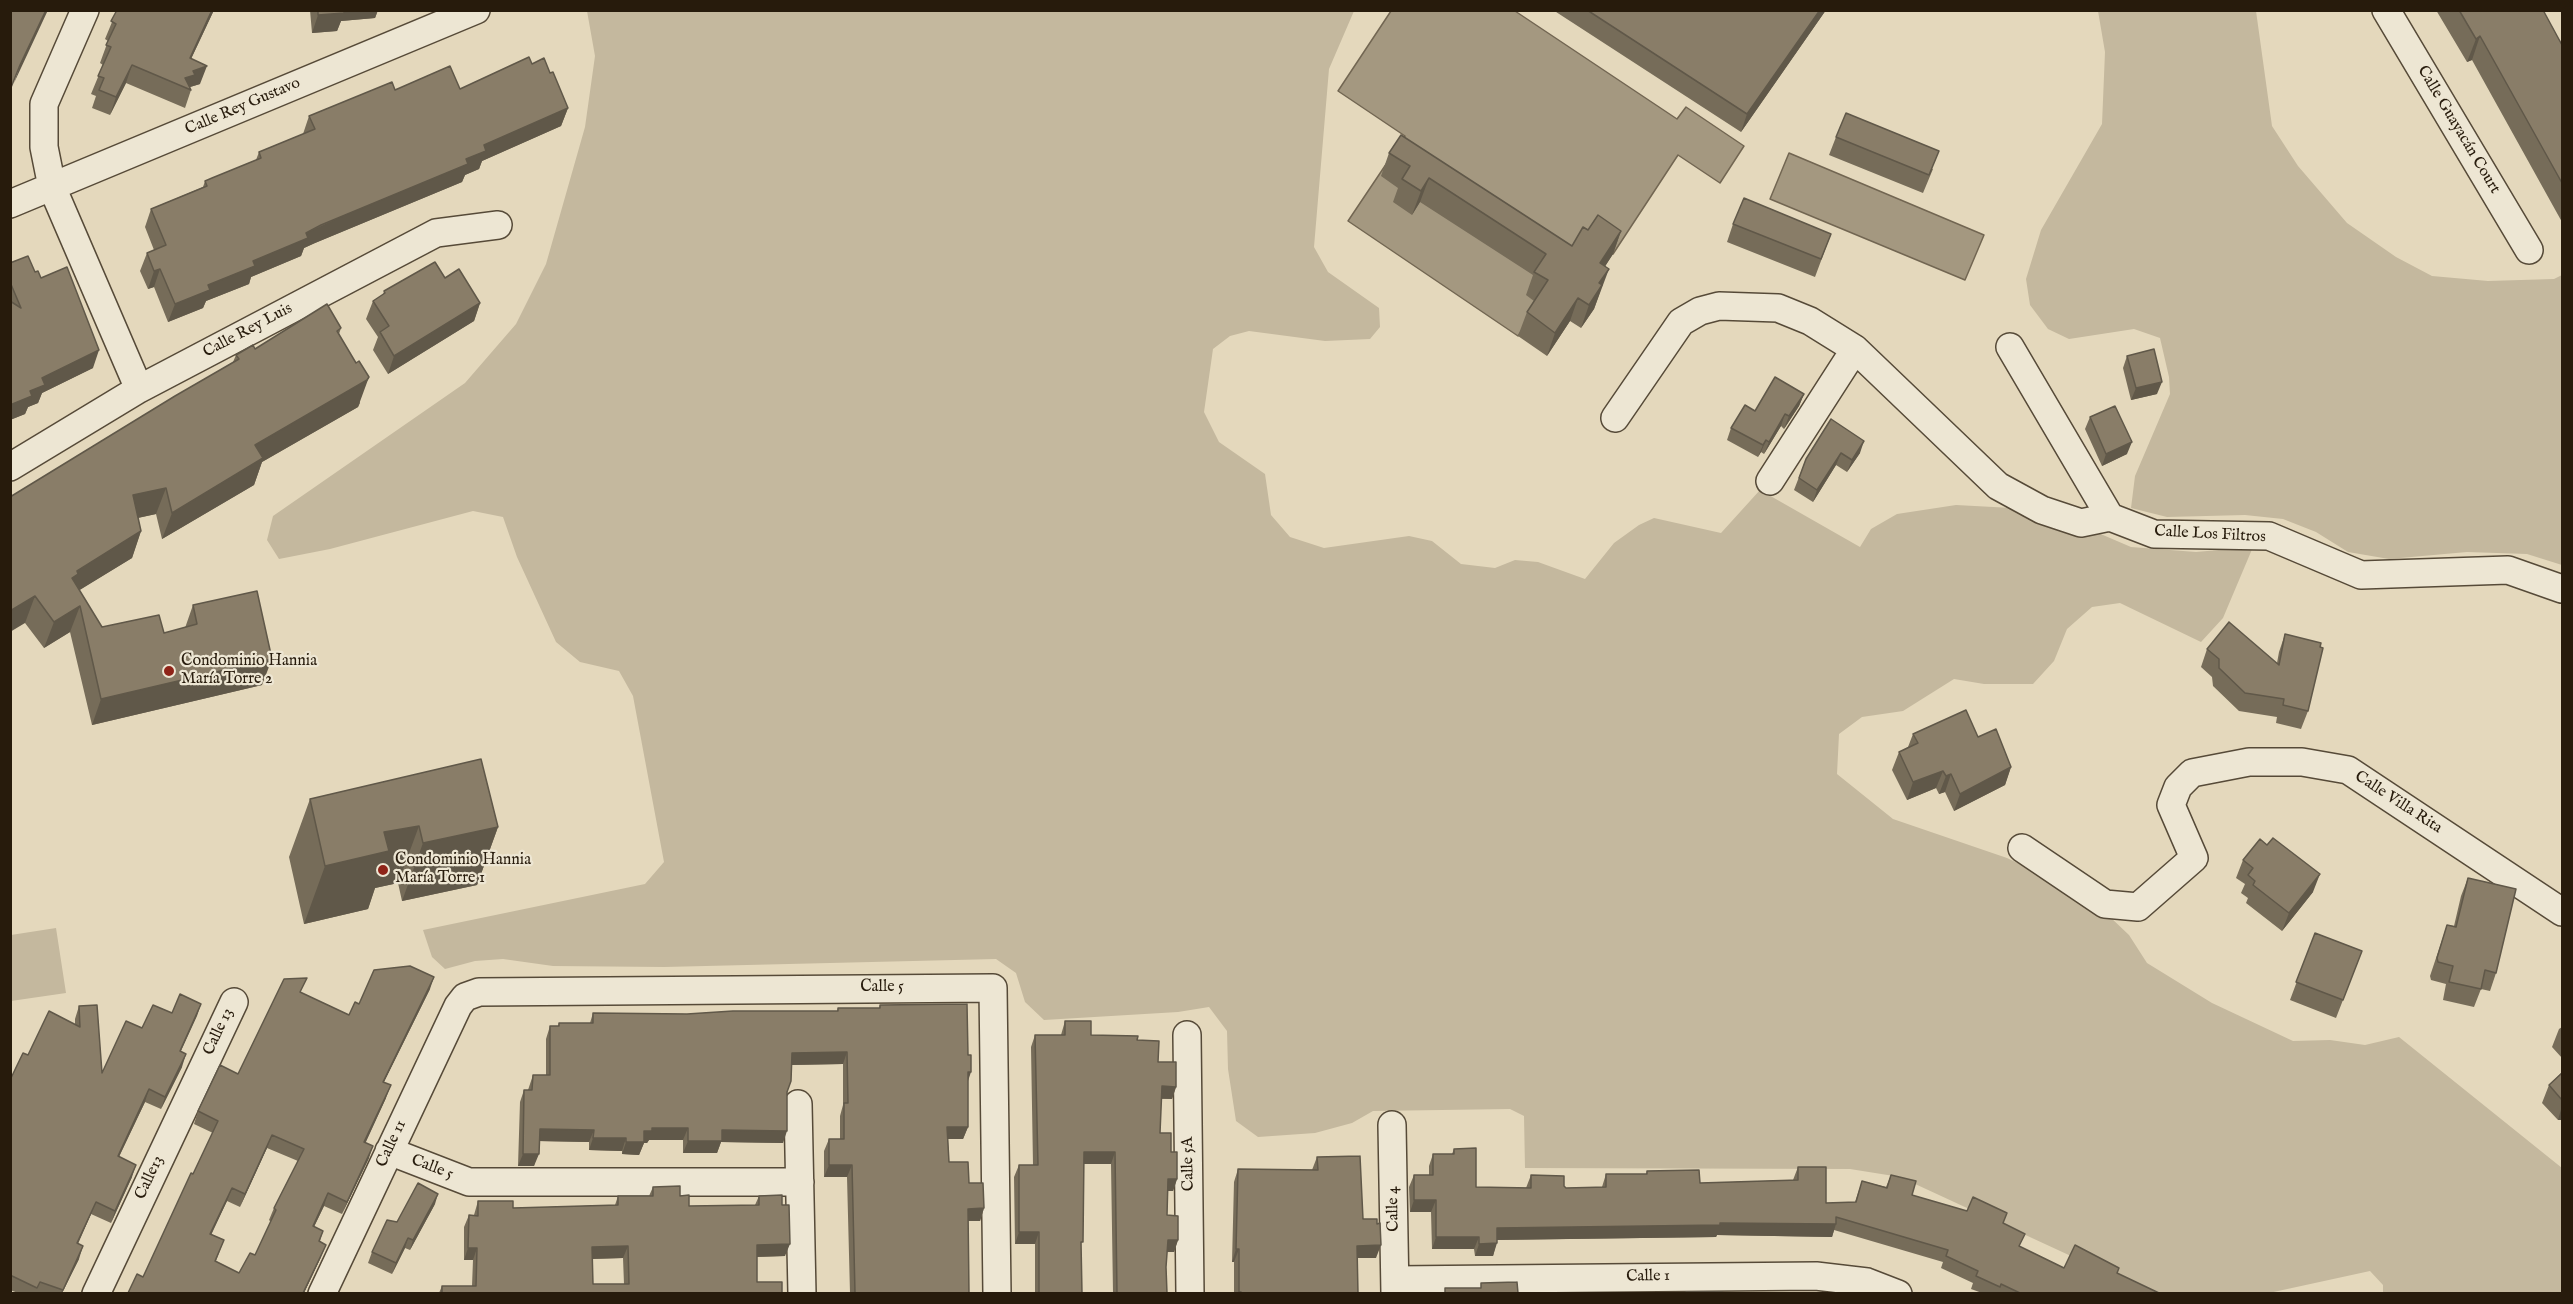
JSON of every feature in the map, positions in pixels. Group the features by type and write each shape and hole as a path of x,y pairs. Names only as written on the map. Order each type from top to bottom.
{"street":[{"path":"85,10 44,104 43,136 52,187 139,389"},
{"name":"Calle Rey Gustavo","path":"10,204 447,16 476,10"},
{"name":"Calle Guayacán Court","path":"2386,10 2529,250"},
{"name":"Calle Rey Luis","path":"10,467 139,389 436,233 498,225"},
{"path":"1615,418 1681,322 1700,311 1719,306 1778,308 1810,321 1855,349 1998,486 2042,510 2081,523 2110,517 2010,347"},
{"path":"1770,481 1855,349"},
{"name":"Calle Los Filtros","path":"2110,517 2154,534 2269,536 2361,575 2508,570 2562,589"},
{"name":"Calle Villa Rita","path":"2022,848 2106,904 2138,907 2194,858 2171,805 2178,787 2192,773 2249,762 2302,762 2348,770 2562,912"},
{"name":"Calle 5","path":"465,997 479,992 993,988 997,1293"},
{"name":"Calle 11","path":"322,1293 458,1006 465,997"},
{"name":"Calle 13","path":"205,1063 234,1002"},
{"name":"Calle 5A","path":"1187,1035 1191,1293"},
{"name":"Calle13","path":"96,1293 205,1063"},
{"path":"798,1104 802,1293"},
{"name":"Calle 4","path":"1392,1125 1395,1287"},
{"name":"Calle 5","path":"389,1151 469,1182 800,1182"},
{"name":"Calle 1","path":"1395,1287 1816,1276 1867,1282 1898,1293"}],"shaded area":[{"path":"587,11 1354,11 1329,69 1314,247 1328,272 1379,308 1380,327 1370,339 1325,341 1249,331 1230,336 1213,349 1204,412 1219,442 1265,474 1271,515 1290,537 1324,548 1409,536 1432,541 1461,564 1495,568 1515,560 1538,562 1585,579 1614,543 1639,525 1654,518 1721,533 1760,490 1860,547 1871,529 1897,514 1956,505 2012,508 2096,532 2131,547 2196,552 2253,547 2223,618 2201,642 2120,603 2092,607 2067,629 2054,661 2033,684 1984,684 1954,679 1903,711 1862,717 1839,734 1837,774 1893,819 2007,858 2089,897 2129,935 2147,963 2212,1003 2293,1041 2330,1040 2365,1045 2399,1037 2562,1168 2562,1293 2383,1293 2383,1285 2370,1271 2269,1293 2151,1293 1900,1177 1850,1169 1525,1168 1524,1116 1510,1109 1373,1111 1352,1123 1315,1133 1258,1137 1236,1121 1228,1069 1227,1031 1209,1007 1178,1012 1044,1020 1025,1002 1016,973 996,959 664,967 553,966 503,959 475,961 445,969 432,957 423,930 645,884 664,862 633,696 619,671 580,662 556,642 517,557 503,517 473,511 330,549 279,559 267,540 273,516 465,383 516,324 546,264 585,127 595,56"},
{"path":"1391,11 1515,11 1677,119 1686,107 1744,146 1720,183 1678,155 1613,254 1589,239 1575,251 1518,336 1348,221 1405,136 1338,91"},
{"path":"2098,11 2256,11 2272,126 2298,166 2347,223 2396,257 2432,276 2488,281 2554,279 2562,275 2562,565 2527,554 2467,552 2389,559 2348,552 2316,532 2283,519 2245,515 2167,517 2131,508 2135,476 2170,394 2169,377 2160,338 2134,329 2069,339 2048,329 2030,305 2026,279 2041,230 2102,124 2105,52"},
{"path":"1789,153 1984,235 1965,280 1770,199"},
{"path":"56,928 66,993 11,1001 11,935"}],"building":[{"path":"10,10 46,10 10,90"},
{"path":"117,10 212,10 190,58 207,66 193,71 195,75 185,78 191,90 132,65 116,97 99,90 104,78 98,76 111,47 106,45 116,24 111,21"},
{"path":"318,10 344,10 344,13 318,15"},
{"path":"1587,10 1820,10 1747,114"},
{"path":"2459,10 2543,10 2562,45 2562,183 2480,36 2476,39"},
{"path":"529,57 532,64 544,58 550,73 553,72 568,108 484,145 486,151 466,159 468,164 321,225 306,233 308,238 253,261 255,266 208,285 210,290 175,304 160,269 154,271 147,253 166,245 151,209 207,186 205,181 261,158 259,152 315,129 309,116 392,82 395,90 450,66 460,89"},
{"path":"1846,113 1939,151 1929,175 1836,137"},
{"path":"1401,135 1572,246 1583,227 1588,230 1598,215 1621,231 1600,263 1609,269 1599,283 1602,285 1589,305 1578,298 1555,333 1527,312 1548,280 1534,272 1546,254 1429,178 1421,191 1402,179 1410,166 1389,153"},
{"path":"1744,198 1831,234 1821,259 1733,224"},
{"path":"28,256 35,272 38,271 41,278 67,267 99,350 42,378 45,385 30,391 32,396 10,405 10,301 21,308 10,282 10,263"},
{"path":"435,262 445,278 459,269 480,303 394,356 380,332 389,326 373,301 385,293 384,291"},
{"path":"327,304 341,328 337,331 356,363 359,361 369,377 367,380 255,445 263,458 172,513 166,488 133,495 141,531 77,571 78,574 72,578 102,627 159,615 164,633 197,624 193,605 257,591 272,659 101,699 80,606 54,622 35,596 10,611 10,497 239,359 236,355 253,345 255,349"},
{"path":"2154,349 2162,382 2136,388 2127,356"},
{"path":"1775,377 1804,394 1789,416 1785,414 1769,442 1766,440 1763,445 1731,428 1745,405 1755,411"},
{"path":"2115,406 2132,442 2106,454 2090,417"},
{"path":"1831,419 1864,441 1852,460 1841,453 1817,490 1799,478 1806,459"},
{"path":"2229,622 2279,665 2285,634 2321,643 2320,647 2323,648 2308,711 2283,705 2284,699 2245,693 2219,668 2219,659 2207,649"},
{"path":"1966,710 1978,737 1996,729 2011,767 1960,794 1951,774 1946,776 1943,771 1913,782 1899,752 1918,743 1913,734"},
{"path":"481,759 498,827 423,843 419,826 384,832 389,851 325,866 310,799"},
{"path":"2273,838 2320,874 2289,913 2253,885 2255,881 2248,875 2253,868 2243,860 2260,839 2267,845"},
{"path":"2468,878 2516,889 2496,973 2485,970 2481,989 2449,982 2453,966 2438,962 2437,958 2447,925 2456,927"},
{"path":"2315,933 2362,951 2343,1000 2296,982"},
{"path":"410,966 434,977 383,1082 391,1085 364,1142 373,1146 347,1202 328,1193 313,1226 323,1231 319,1241 326,1245 303,1293 128,1293 137,1274 143,1277 191,1173 193,1174 218,1121 198,1111 220,1065 238,1074 284,979 307,978 300,992 349,1015 355,1002 359,1004 374,970","holes":["272,1135 304,1149 274,1208 276,1210 255,1255 250,1253 239,1273 215,1261 224,1240 210,1234 232,1188 245,1194"]},
{"path":"180,994 201,1004 180,1051 186,1054 165,1097 149,1089 118,1156 136,1165 115,1211 96,1202 77,1243 83,1246 63,1290 40,1282 37,1288 10,1275 10,1080 23,1053 28,1055 49,1011 80,1027 79,1006 97,1005 102,1073 126,1021 142,1028 153,1005 172,1013"},
{"path":"967,1004 968,1055 971,1055 971,1072 968,1072 968,1127 947,1127 949,1162 968,1162 969,1183 983,1183 984,1208 968,1209 969,1293 855,1293 852,1165 829,1165 829,1139 844,1139 844,1103 848,1103 847,1052 792,1053 791,1081 787,1092 787,1131 722,1130 722,1141 688,1141 688,1128 652,1128 652,1131 644,1131 644,1142 626,1142 626,1138 593,1138 594,1130 540,1129 539,1154 523,1154 524,1090 532,1090 533,1075 550,1075 550,1026 559,1026 559,1023 593,1023 593,1013 838,1011 838,1008 880,1008 880,1005"},
{"path":"1065,1021 1091,1021 1091,1035 1138,1036 1137,1040 1159,1041 1158,1062 1176,1062 1176,1087 1162,1086 1160,1133 1171,1133 1171,1152 1177,1152 1177,1179 1168,1179 1167,1215 1178,1216 1178,1240 1168,1240 1167,1293 1117,1293 1115,1152 1084,1152 1082,1293 1039,1293 1039,1232 1019,1232 1019,1165 1038,1165 1035,1035 1065,1035"},
{"path":"2562,1073 2562,1100 2549,1085"},
{"path":"1476,1148 1476,1187 1531,1188 1531,1175 1564,1176 1566,1188 1606,1187 1606,1174 1647,1174 1647,1171 1699,1170 1700,1183 1798,1180 1798,1167 1826,1167 1826,1203 1856,1202 1862,1181 1887,1188 1891,1175 1916,1181 1912,1195 1967,1211 1973,1197 2007,1213 2003,1223 2025,1234 2019,1246 2064,1268 2075,1245 2119,1268 2117,1273 2159,1293 2020,1293 1976,1276 1978,1271 1946,1256 1948,1250 1836,1217 1836,1224 1720,1223 1720,1225 1497,1228 1497,1243 1479,1244 1479,1237 1436,1237 1436,1200 1414,1200 1414,1175 1433,1175 1433,1154 1454,1154 1454,1149"},
{"path":"1360,1156 1363,1219 1377,1219 1377,1224 1380,1223 1381,1245 1357,1246 1358,1293 1239,1292 1239,1249 1236,1249 1238,1169 1318,1170 1317,1157"},
{"path":"418,1183 438,1194 413,1240 408,1238 396,1263 372,1252 387,1220 397,1222"},
{"path":"680,1186 680,1196 689,1195 689,1206 759,1205 759,1196 782,1195 782,1205 789,1205 790,1244 757,1245 757,1282 782,1282 782,1293 442,1293 442,1286 476,1286 477,1248 468,1248 469,1215 478,1216 478,1201 513,1201 513,1208 618,1205 618,1196 653,1196 653,1187","holes":["628,1246 629,1284 593,1284 592,1247"]},
{"path":"1517,1282 1518,1293 1445,1293 1445,1288 1481,1288 1481,1283"},
{"path":"1722,1292 1722,1293 1686,1293"}],"place":[{"name":"Condominio Hannia María Torre 2","path":"169,671"},
{"name":"Condominio Hannia María Torre 1","path":"383,870"}]}
